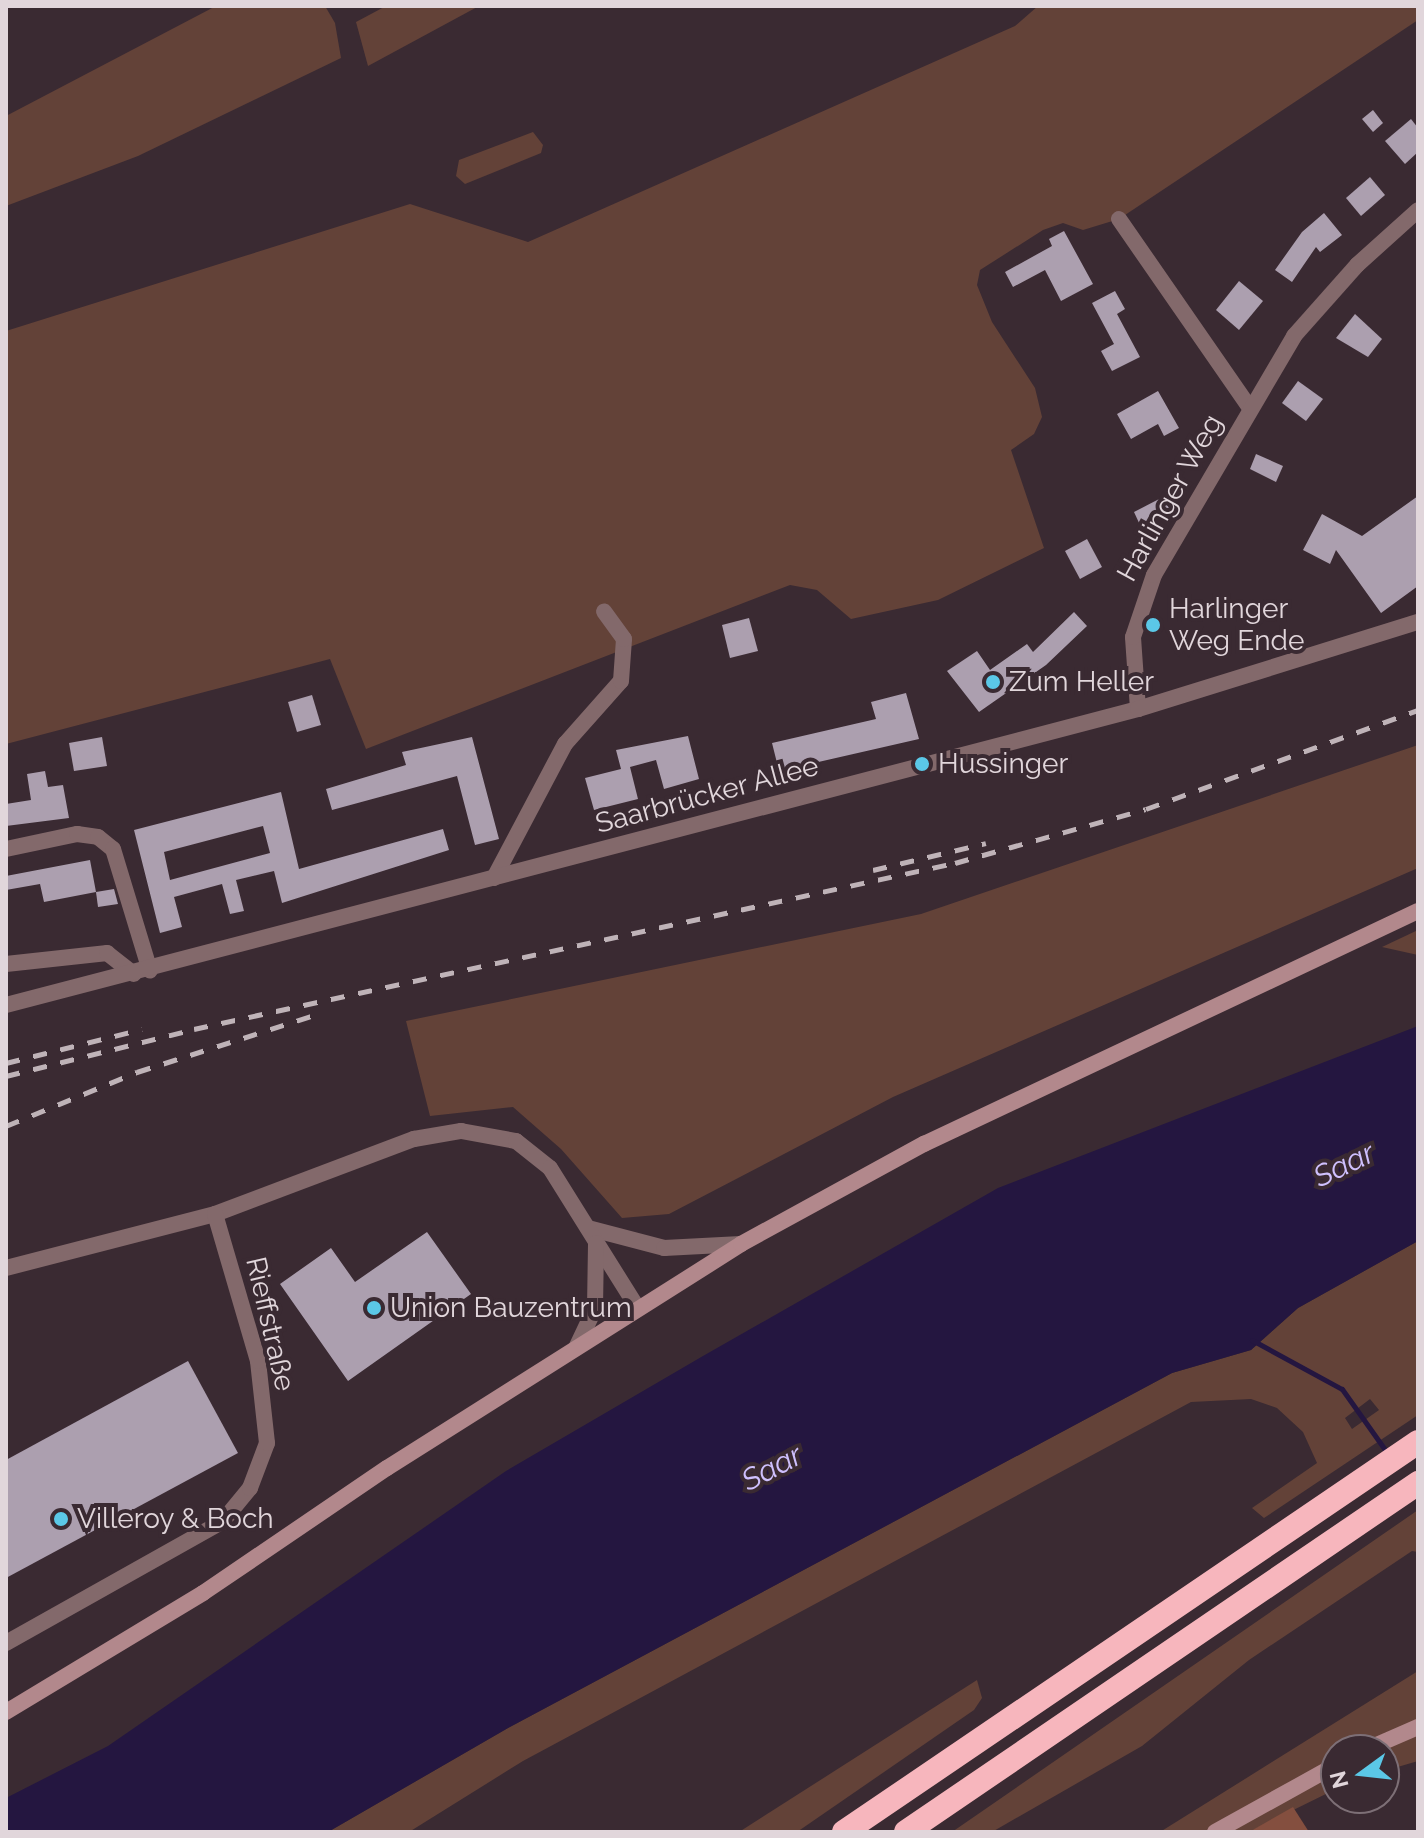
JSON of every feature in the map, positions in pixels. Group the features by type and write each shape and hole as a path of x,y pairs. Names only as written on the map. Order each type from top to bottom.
{"highway":[{"path":"844,1832 1418,1442"},
{"path":"906,1832 1418,1483"}],"main road":[{"path":"6,1712 203,1593 637,1307 741,1244 966,1123 1418,911"},
{"path":"1215,1832 1320,1774"}],"street":[{"name":"Harlinger Weg","path":"1138,709 1132,664 1139,610 1249,407 1321,303 1418,210"},
{"name":"Harlinger Weg","path":"1119,219 1249,407"},
{"path":"494,878 565,744 621,681 624,639 604,611"},
{"name":"Saarbrücker Allee","path":"6,1005 142,972 319,921 1138,709 1418,622"},
{"path":"6,849 77,834 98,837 113,849 142,972"},
{"path":"6,964 107,953 142,972"},
{"path":"6,1268 215,1214 414,1139 461,1131 516,1141 550,1168 637,1307"},
{"name":"Rieffstraße","path":"6,1643 222,1522 250,1488 267,1443 258,1361 215,1214"},
{"path":"592,1235 646,1247 741,1244"},
{"path":"577,1346 595,1308 592,1235"}],"shaded area":[{"path":"216,6 325,6 335,23 341,58 138,156 6,206 6,116"},
{"path":"386,6 479,6 368,66 356,22"},
{"path":"1038,6 1418,6 1418,20 1119,219 1083,230 1063,223 1043,230 980,270 977,285 992,322 1035,388 1042,417 1034,434 1011,450 1044,548 938,600 851,619 817,590 790,585 366,749 330,659 6,744 6,331 410,204 528,242 1015,26"},
{"path":"533,132 543,145 541,153 465,184 456,176 459,160"},
{"path":"1418,745 1418,868 893,1097 669,1214 622,1218 561,1149 513,1107 430,1116 406,1021 921,914"},
{"path":"1418,930 1418,955 1382,947"},
{"path":"1418,1241 1418,1415 1264,1518 1252,1508 1317,1463 1303,1432 1277,1408 1251,1399 1191,1402 523,1761 409,1832 328,1832 508,1728 1172,1373 1251,1350 1298,1308","holes":["1370,1399 1379,1410 1352,1429 1345,1418"]},
{"path":"1418,1510 1418,1552 1412,1551 1249,1660 1142,1746 992,1832 952,1832"},
{"path":"1418,1671 1418,1761 1400,1766 1400,1734 1320,1734 1320,1797 1249,1832 1160,1832"},
{"path":"977,1680 982,1698 974,1710 797,1832 739,1832"},
{"path":"1293,1807 1309,1832 1249,1832"}],"water":[{"name":"Saar","path":"1418,1026 1418,1241 1298,1308 1251,1350 1172,1373 508,1728 328,1832 6,1832 6,1798 108,1746 506,1471 703,1356 998,1188"}],"building":[{"path":"1373,110 1383,123 1373,132 1362,119"},
{"path":"1411,119 1418,128 1418,152 1405,164 1385,141"},
{"path":"1370,177 1385,195 1361,216 1346,198"},
{"path":"1324,213 1342,235 1320,252 1316,247 1292,282 1275,270 1302,232"},
{"path":"1064,231 1093,284 1061,301 1045,270 1013,287 1005,272 1052,246 1049,239"},
{"path":"1239,281 1263,301 1239,330 1216,310"},
{"path":"1115,291 1125,309 1117,314 1140,357 1112,371 1101,351 1114,344 1092,303"},
{"path":"1355,314 1382,339 1368,357 1336,338"},
{"path":"1298,381 1323,399 1306,421 1282,403"},
{"path":"1158,391 1179,428 1164,436 1158,424 1131,439 1117,414"},
{"path":"1256,454 1283,466 1276,482 1250,469"},
{"path":"1418,496 1418,586 1381,613 1336,550 1330,564 1303,550 1322,514 1362,536"},
{"path":"1163,497 1170,510 1140,525 1134,512"},
{"path":"1087,539 1102,567 1080,579 1065,551"},
{"path":"1074,612 1087,626 1046,665 979,712 947,671 977,651 990,670 1027,644 1033,652"},
{"path":"749,618 758,651 730,658 722,625"},
{"path":"906,693 919,739 779,771 772,743 876,719 871,702"},
{"path":"312,695 321,725 297,732 288,702"},
{"path":"688,736 699,779 664,789 656,760 630,767 638,799 594,810 585,778 621,769 616,750"},
{"path":"102,737 107,766 74,771 69,743"},
{"path":"472,737 499,839 475,845 457,776 332,810 326,789 406,765 402,752"},
{"path":"45,771 48,787 63,785 69,818 6,826 6,804 31,800 27,774"},
{"path":"281,792 299,869 443,829 449,850 282,903 274,871 236,880 244,911 230,914 222,884 174,897 182,927 160,933 134,830","holes":["263,826 270,853 170,880 164,852"]},
{"path":"90,860 96,892 44,902 40,884 6,890 6,876"},
{"path":"114,889 118,904 98,907 96,892"},
{"name":"Union Bauzentrum","path":"427,1232 471,1294 348,1381 280,1284 331,1248 355,1282"},
{"name":"Villeroy & Boch","path":"188,1361 238,1453 6,1578 6,1460"}],"waterway":[{"path":"1252,1340 1342,1389 1388,1454"}],"railway":[{"path":"6,1076 194,1029 955,863 1146,809 1418,710"},
{"path":"873,870 986,843"},
{"path":"6,1126 137,1072 318,1014"},
{"path":"6,1063 142,1029"}],"place":[{"name":"Harlinger Weg Ende","path":"1153,625"},
{"name":"Zum Heller","path":"993,682"},
{"name":"Hussinger","path":"922,764"},
{"name":"Union Bauzentrum","path":"374,1308"},
{"name":"Villeroy & Boch","path":"61,1519"}]}
